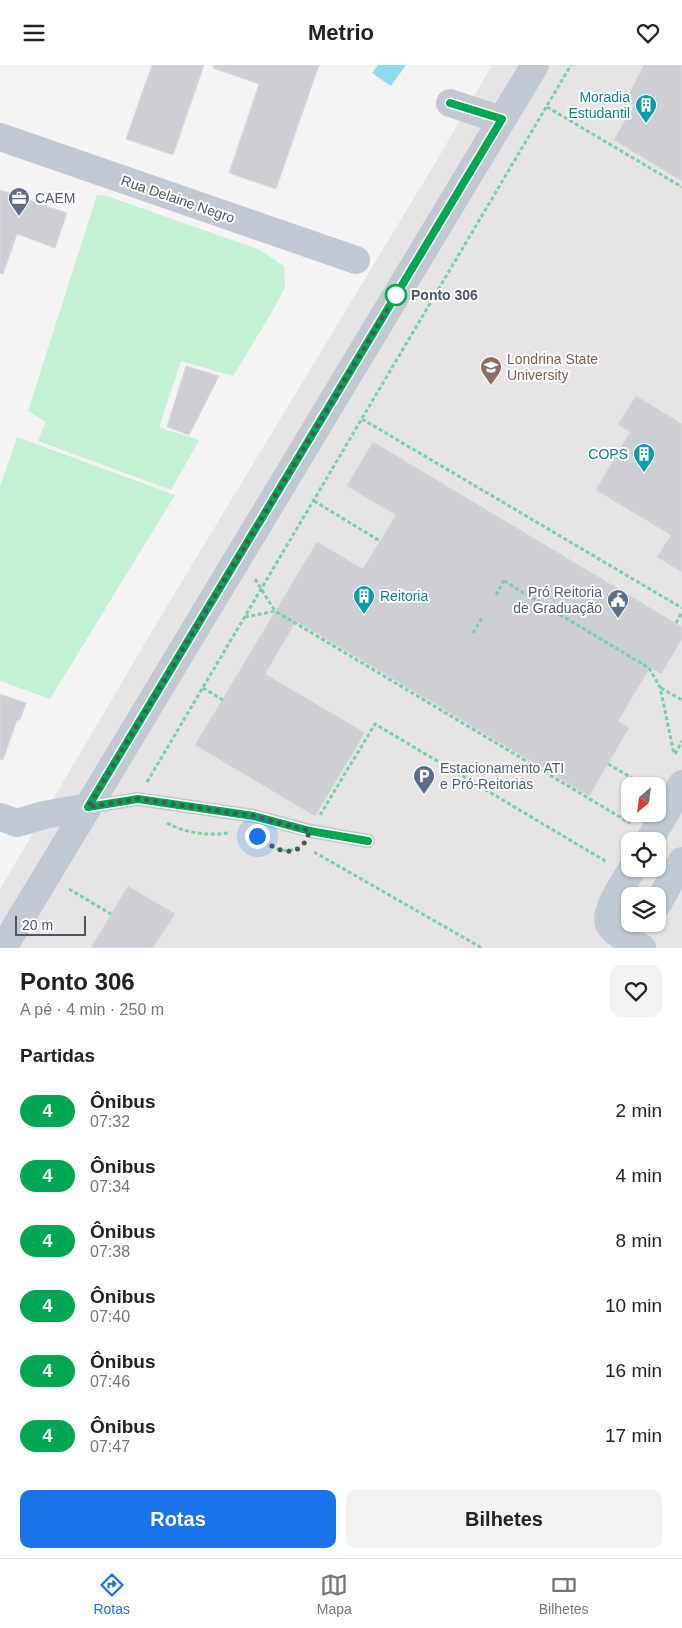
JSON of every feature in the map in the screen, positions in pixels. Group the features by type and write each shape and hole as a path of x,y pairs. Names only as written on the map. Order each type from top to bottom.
{"street":[{"path":"3,948 535,65"},
{"path":"450,103 502,119"},
{"name":"Rua Delaine Negro","path":"0,137 356,260"},
{"path":"654,832 682,785"},
{"path":"8,820 88,807"},
{"path":"666,889 682,861"},
{"path":"628,877 611,906 607,918 616,933 641,938"}],"lane":[{"path":"88,807 138,799 254,816 310,831 368,841"}],"path":[{"path":"146,785 572,65"},
{"path":"547,107 682,187"},
{"path":"362,419 682,608"},
{"path":"314,501 380,541"},
{"path":"240,555 275,611 638,832"},
{"path":"496,595 504,581 649,668 660,687 674,754"},
{"path":"245,617 275,611"},
{"path":"676,623 682,613"},
{"path":"473,633 482,618"},
{"path":"660,687 682,700"},
{"path":"203,688 222,700"},
{"path":"257,836 280,851 291,850 302,845 375,723 621,866"},
{"path":"608,764 630,777"},
{"path":"165,822 178,829 197,833 220,834 234,832"},
{"path":"302,845 482,948"},
{"path":"69,889 112,914"}],"shaded area":[{"name":"Londrina State University","path":"492,65 682,65 682,948 0,948 0,889 161,616 440,155"}],"green space":[{"path":"97,195 107,196 260,250 284,266 285,287 233,376 181,361 159,427 199,440 171,490 38,441 46,422 28,411"},
{"path":"17,437 175,495 50,699 0,681 0,487"}],"water":[{"path":"378,65 406,65 391,86 372,73"}],"building":[{"path":"152,65 204,65 173,155 126,139"},
{"path":"214,65 319,65 276,189 229,173 259,84 213,68"},
{"name":"Moradia Estudantil","path":"644,65 682,65 682,181 614,140 634,105 626,100"},
{"path":"0,190 67,213 55,248 17,234 3,274 0,273"},
{"path":"186,366 219,376 189,435 167,427"},
{"name":"COPS","path":"636,396 682,424 682,572 657,557 671,535 596,490 630,432 618,424"},
{"name":"Reitoria","path":"373,442 682,627 682,639 661,674 650,667 618,721 629,728 589,796 296,621 265,674 365,733 315,816 195,745 317,542 363,569 396,515 347,486"},
{"path":"0,694 26,703 20,720 17,720 3,760 0,759"},
{"path":"128,886 175,914 153,948 91,948"}],"bus line":[{"name":"4","path":"368,841 310,831 254,816 138,799 88,807 502,119 450,103"}],"place":[{"name":"Moradia Estudantil","path":"646,124"},
{"name":"CAEM","path":"19,217"},
{"name":"Ponto 306","path":"396,295"},
{"name":"Londrina State University","path":"491,386"},
{"name":"COPS","path":"644,473"},
{"name":"Reitoria","path":"364,615"},
{"name":"Pró Reitoria de Graduação","path":"618,619"},
{"name":"Estacionamento ATI e Pró-Reitorias","path":"424,795"}],"route":[{"path":"257,836 280,851 291,850 302,845 310,831 254,816 138,799 88,807 396,295"}]}
